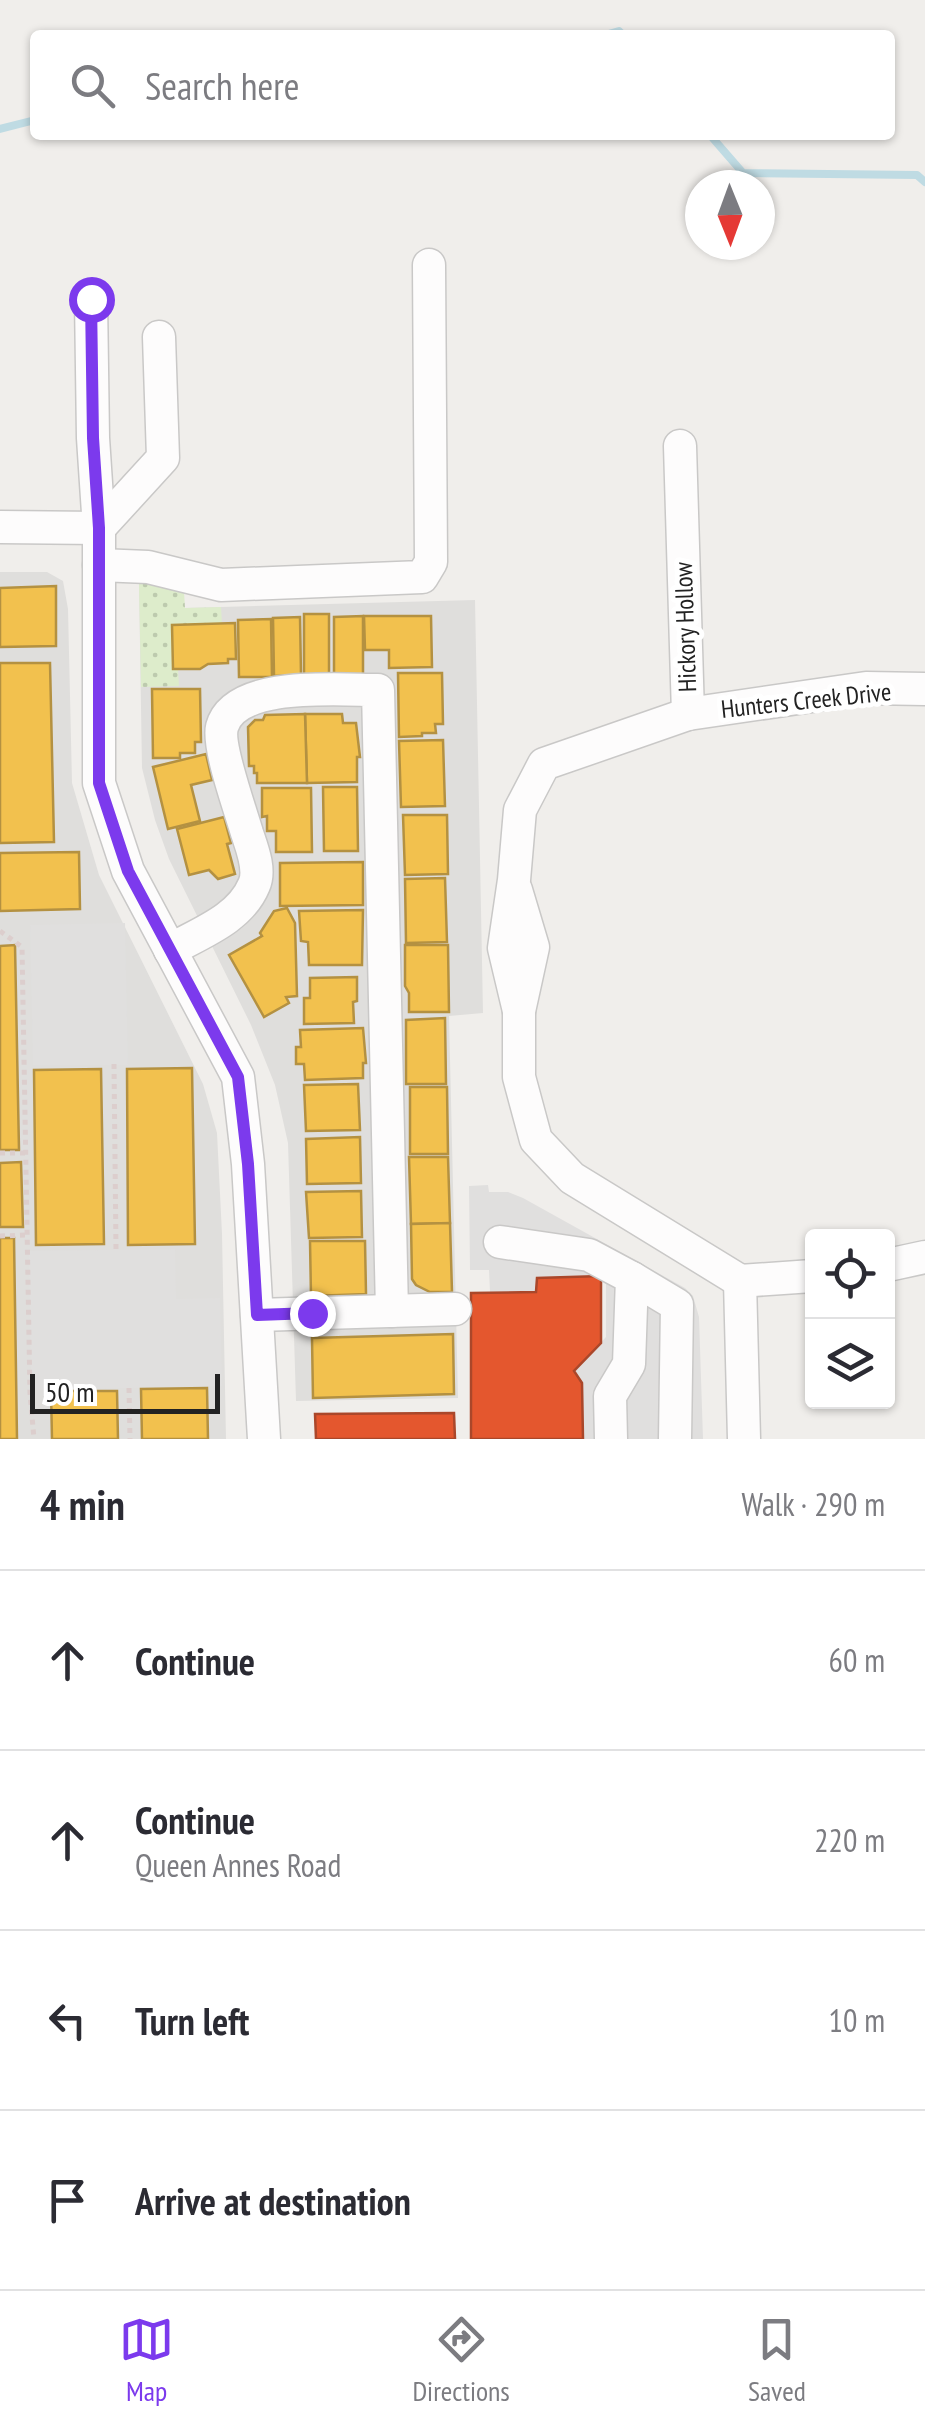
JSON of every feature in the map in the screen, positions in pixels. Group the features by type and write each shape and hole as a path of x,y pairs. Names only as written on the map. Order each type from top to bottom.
{"street":[{"path":"99,564 148,566 221,586 422,577 431,562 428,265"},
{"path":"91,299 99,528 99,783 128,871 238,1077 248,1164 264,1439"},
{"path":"0,527 99,528 164,458 159,337"},
{"name":"Hickory Hollow","path":"680,446 688,714 544,764 520,810 504,948 519,1011 519,1077 536,1140 572,1178 740,1281"},
{"name":"Hunters Creek Drive","path":"688,714 866,688 925,689"},
{"path":"170,950 238,910 256,883 256,863 224,753 222,728 238,704 272,692 378,690 392,1311"},
{"path":"500,1242 589,1255 677,1304 675,1439"},
{"path":"895,1263 925,1257"},
{"path":"744,1439 740,1281 805,1276"},
{"path":"611,1439 610,1396 629,1364 632,1278"},
{"path":"257,1315 455,1309"}],"path":[{"path":"0,931 22,947 34,1439"},
{"path":"114,1064 116,1250"},
{"path":"0,1153 26,1153"},
{"path":"0,1236 28,1235"},
{"path":"129,1388 130,1439"}],"shaded area":[{"path":"0,572 47,572 63,581 68,609 72,783 99,875 203,1084 217,1133 226,1439 0,1439"},
{"path":"144,577 185,608 475,600 483,1013 449,1016 458,1398 296,1401 288,1143 275,1085 251,1025 169,859 155,820 142,768 139,583"},
{"path":"125,923 128,1065 33,1065 30,925"},
{"path":"488,1185 489,1192 508,1192 523,1198 693,1296 699,1317 703,1439 583,1439 582,1383 574,1371 606,1337 606,1283 601,1276 538,1278 536,1292 490,1292 489,1270 470,1270 469,1186"},
{"path":"175,1249 176,1299 220,1298 222,1386 31,1390 29,1251"}],"green space":[{"path":"144,577 184,591 185,608 221,607 222,624 172,626 173,668 178,669 179,686 141,687 139,583"}],"building: Homes":[{"path":"56,586 56,646 0,647 0,588"},
{"path":"304,614 329,614 329,675 304,675"},
{"path":"363,616 363,675 334,675 334,617"},
{"path":"364,616 431,616 432,667 389,668 389,650 365,650"},
{"path":"300,617 301,675 274,676 273,618"},
{"path":"271,619 272,677 239,677 238,620"},
{"path":"235,623 236,659 200,669 173,669 172,625"},
{"path":"0,663 50,663 54,842 0,843"},
{"path":"398,673 442,673 443,724 435,724 436,733 399,737"},
{"path":"152,689 200,689 201,742 195,742 195,753 180,753 180,758 153,758"},
{"path":"305,714 342,714 343,723 356,723 360,757 357,782 307,783"},
{"path":"305,714 307,783 257,783 254,766 249,766 248,727 265,715"},
{"path":"443,740 445,806 401,807 399,741"},
{"path":"206,754 212,780 191,785 200,821 168,829 153,767"},
{"path":"323,787 357,787 358,851 324,851"},
{"path":"262,788 311,788 312,852 276,852 276,831 267,831 267,816 262,817"},
{"path":"403,815 447,815 448,874 405,875"},
{"path":"224,817 235,874 218,879 209,870 189,875 177,829"},
{"path":"79,852 80,909 0,911 0,853"},
{"path":"363,862 363,905 280,906 280,863"},
{"path":"445,878 447,942 406,943 405,879"},
{"path":"287,908 295,923 297,996 286,997 289,1003 264,1017 229,955 262,936 260,933 274,911"},
{"path":"363,910 362,965 309,965 308,942 301,941 299,911"},
{"path":"15,945 19,1150 0,1150 0,946"},
{"path":"405,945 448,945 449,1012 409,1012"},
{"path":"357,977 354,1023 304,1024 304,998 310,998 310,978"},
{"path":"445,1018 446,1084 406,1084 406,1020"},
{"path":"363,1028 363,1078 305,1080 304,1064 296,1064 300,1030"},
{"path":"192,1068 195,1244 128,1245 127,1069"},
{"path":"101,1069 104,1244 36,1245 34,1070"},
{"path":"358,1084 360,1130 306,1131 304,1085"},
{"path":"410,1087 447,1087 448,1154 410,1154"},
{"path":"360,1137 361,1183 307,1184 306,1139"},
{"path":"409,1157 448,1157 450,1223 411,1224"},
{"path":"21,1162 23,1227 0,1227 0,1163"},
{"path":"361,1191 362,1237 309,1238 306,1192"},
{"path":"450,1223 452,1292 430,1292 412,1279 411,1224"},
{"path":"0,1238 14,1238 17,1439 0,1439"},
{"path":"310,1241 365,1241 366,1294 311,1296"},
{"path":"453,1334 454,1394 313,1398 312,1338"},
{"path":"207,1388 208,1439 142,1439 141,1389"},
{"path":"51,1391 117,1391 118,1439 52,1439"}],"building: Shops":[{"path":"601,1276 601,1343 574,1371 582,1383 583,1439 471,1439 471,1293 536,1292 537,1278"},
{"path":"454,1413 455,1439 316,1439 315,1414"}],"waterway":[{"path":"0,129 30,121"},
{"path":"714,140 743,173 917,175 925,182"}],"route":[{"path":"91,299 99,528 99,783 128,871 238,1077 248,1164 257,1315 312,1313"}]}
